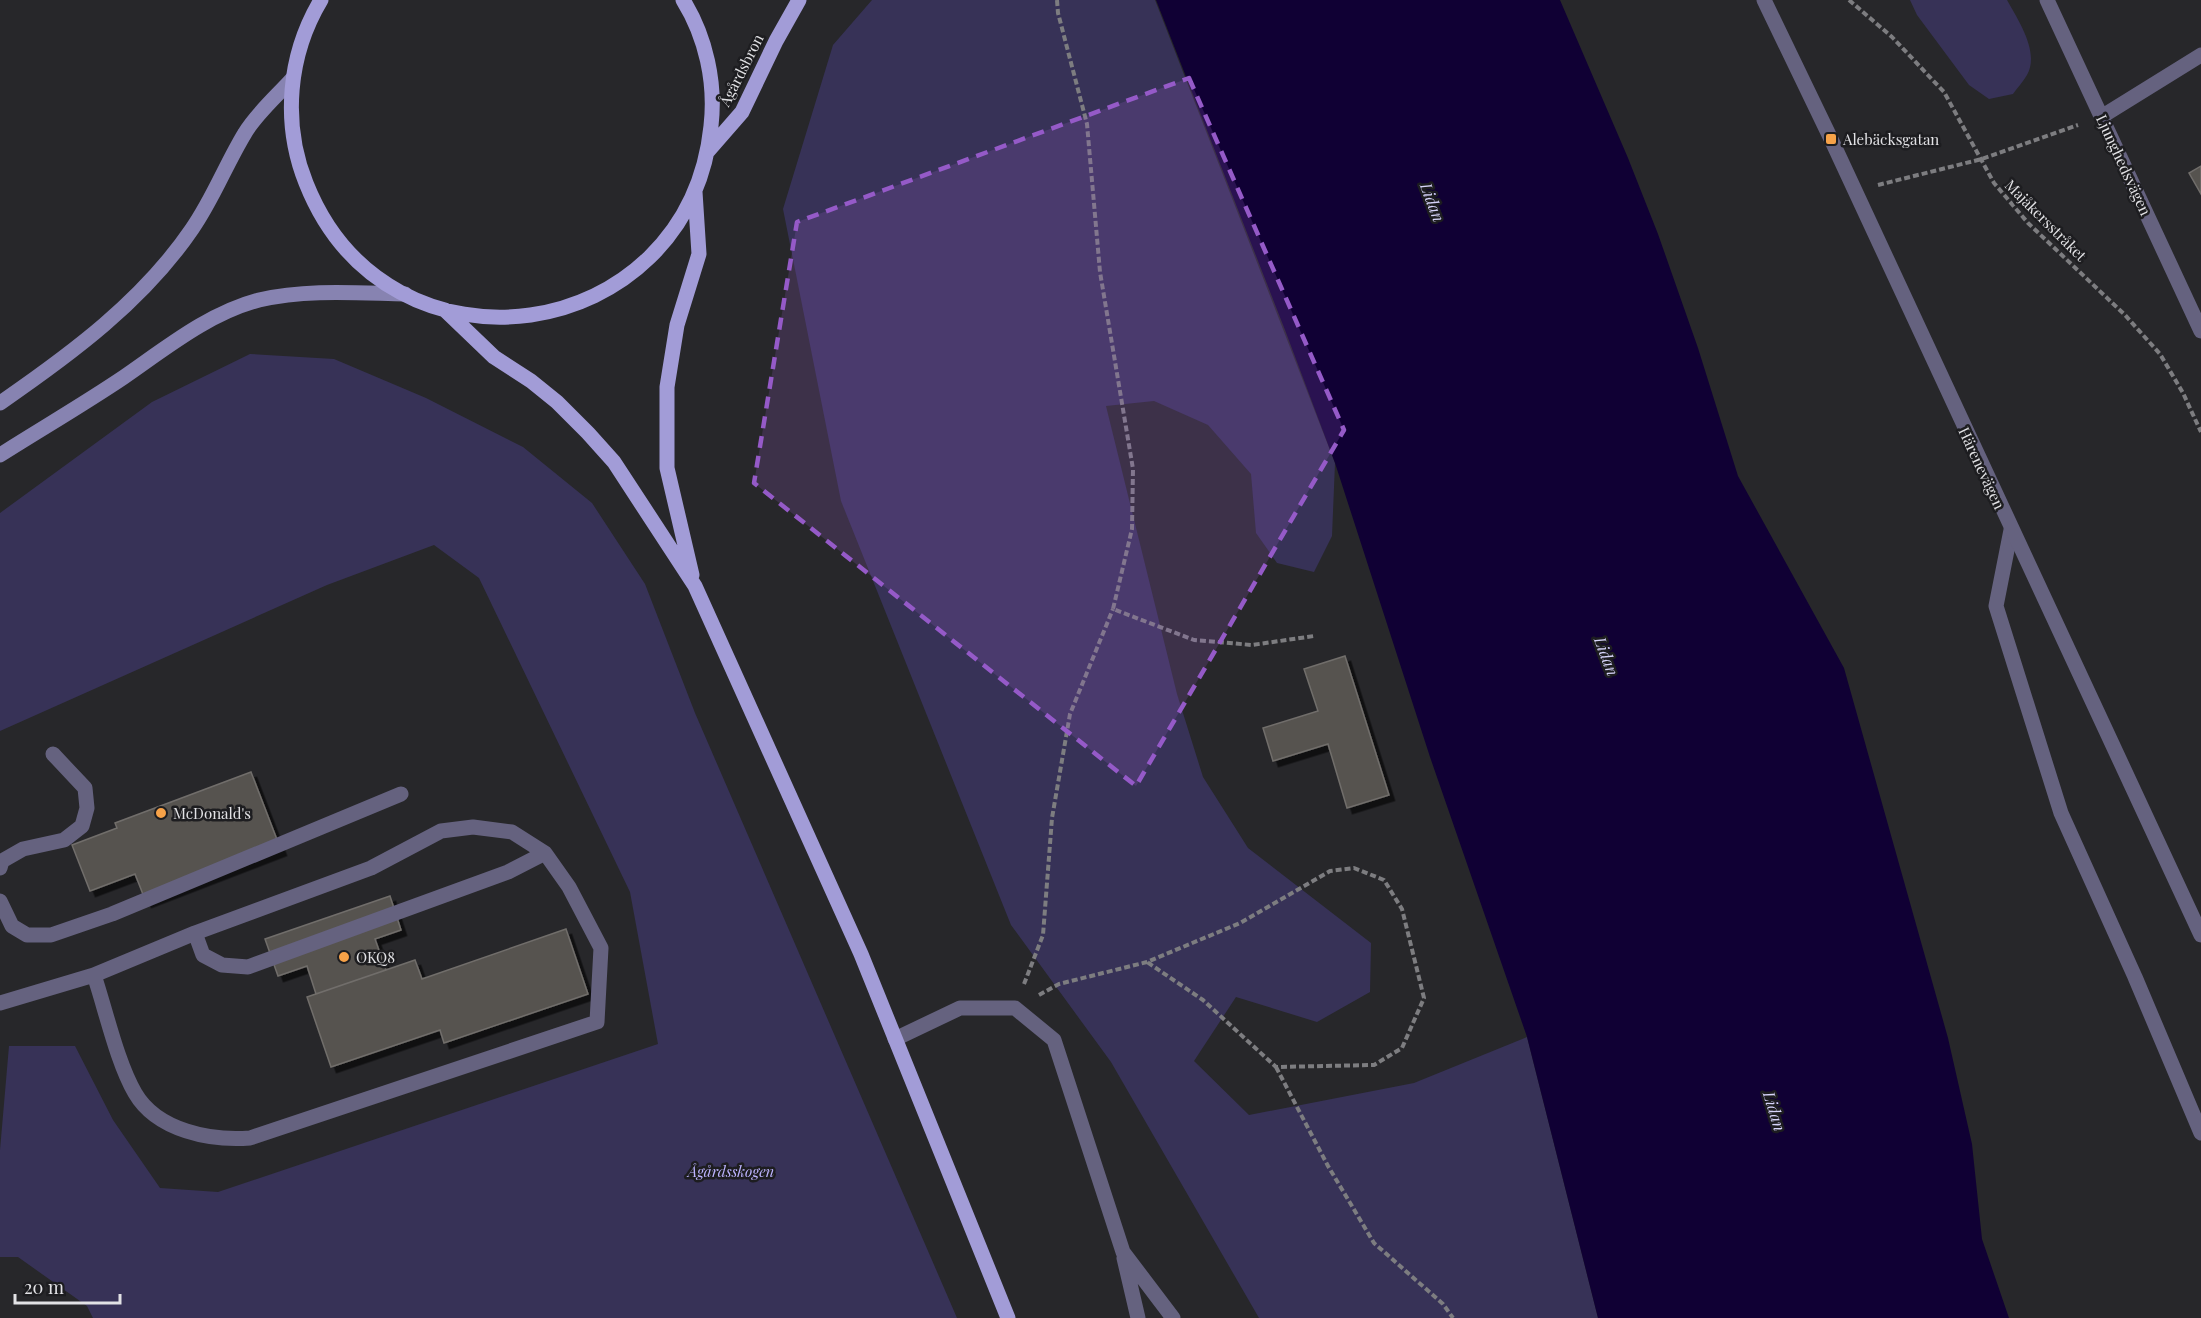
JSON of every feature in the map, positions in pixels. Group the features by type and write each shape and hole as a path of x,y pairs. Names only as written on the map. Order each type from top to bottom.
{"main road":[{"path":"321,0 313,7 297,56 293,78 291,121 298,164 314,204 338,240 368,270 405,294 445,310 482,317 519,317 556,311 592,298 624,279 653,254 677,225 695,192 708,151 713,105 708,58 692,14 683,0"},
{"name":"Ågårdsbron","path":"708,151 742,112 776,40 799,0"},
{"path":"0,403 60,362 119,312 161,270 193,229 220,182 245,131 293,78"},
{"path":"695,192 699,255 677,325 667,387 667,468 695,586"},
{"path":"0,455 123,378 203,324 237,307 298,293 405,294"},
{"path":"445,310 494,357 531,381 557,402 588,433 614,462 695,586 861,954 1008,1318"}],"street":[{"name":"Härenevägen","path":"1764,0 2201,935"},
{"name":"Ljunghedsvägen","path":"2047,0 2201,331"},
{"path":"2101,117 2201,56"},
{"path":"2011,530 1996,606 2061,813 2135,977 2201,1133"},
{"path":"0,868 2,861 23,849 64,840 82,826 87,808 85,788 53,754"},
{"path":"0,901 12,926 27,935 51,935 112,914 401,794"},
{"path":"0,1003 94,975 195,933 371,868 441,831 472,827 512,832 545,854 570,887 601,948 597,1022 250,1138 226,1140 174,1126 152,1113 136,1095 124,1068 94,975"},
{"path":"195,933 203,955 222,965 248,967 508,872 545,854"},
{"path":"895,1039 960,1008 1015,1008 1054,1040 1123,1252 1138,1318"},
{"path":"1123,1252 1173,1318"}],"path":[{"path":"1015,1008 1043,935 1052,818 1070,714 1113,609 1132,530 1133,469 1100,272 1087,124 1058,13 1057,0"},
{"name":"Majåkersstråket","path":"1849,0 1892,37 1944,92 1994,183 2028,222 2125,315 2160,354 2183,393 2201,432"},
{"path":"1854,190 1982,159 2101,117"},
{"path":"1113,609 1194,640 1252,645 1314,636"},
{"path":"1015,1008 1059,984 1147,962 1240,922 1330,871 1354,868 1384,880 1402,909 1424,998 1402,1048 1374,1065 1276,1066"},
{"path":"1147,962 1203,1000 1276,1066 1328,1166 1374,1243 1443,1304 1453,1318"}],"highlighted area":[{"path":"1189,78 1344,430 1136,786 754,483 797,222"}],"green space":[{"path":"872,0 1155,0 1335,463 1332,536 1314,572 1277,563 1256,533 1251,474 1208,425 1154,401 1106,406 1177,694 1203,777 1248,848 1371,943 1370,992 1317,1022 1236,997 1194,1061 1249,1115 1414,1083 1527,1037 1598,1318 1259,1318 1111,1062 1011,925 841,501 783,209 833,45"},
{"path":"1910,0 2007,0 2022,26 2031,56 2027,75 2013,94 1989,99 1969,85 1917,15"},
{"name":"Ågårdsskogen","path":"250,354 334,359 426,398 523,447 592,503 645,584 695,713 957,1318 93,1318 87,1306 18,1257 0,1257 0,1150 9,1046 75,1046 113,1120 160,1188 218,1192 658,1044 630,892 479,578 434,545 327,585 0,731 0,513 152,402"}],"water":[{"name":"Lidan","path":"1156,0 1560,0 1658,234 1698,348 1738,476 1844,668 1948,1038 1972,1144 1982,1239 2009,1318 1598,1318 1527,1037 1430,757 1335,463"}],"building":[{"path":"2201,166 2201,194 2189,173"},
{"path":"1345,656 1389,795 1347,808 1328,744 1273,761 1263,728 1318,711 1304,669"},
{"path":"251,772 281,850 146,902 135,874 90,891 72,845 117,828 115,823"},
{"path":"390,896 401,930 375,939 386,970 316,994 307,966 278,976 265,939"},
{"path":"566,929 588,994 444,1043 440,1030 331,1067 307,997 415,960 422,979"}],"place":[{"name":"Alebäcksgatan","path":"1831,139"},
{"name":"McDonald's","path":"161,813"},
{"name":"OKQ8","path":"344,957"}]}
